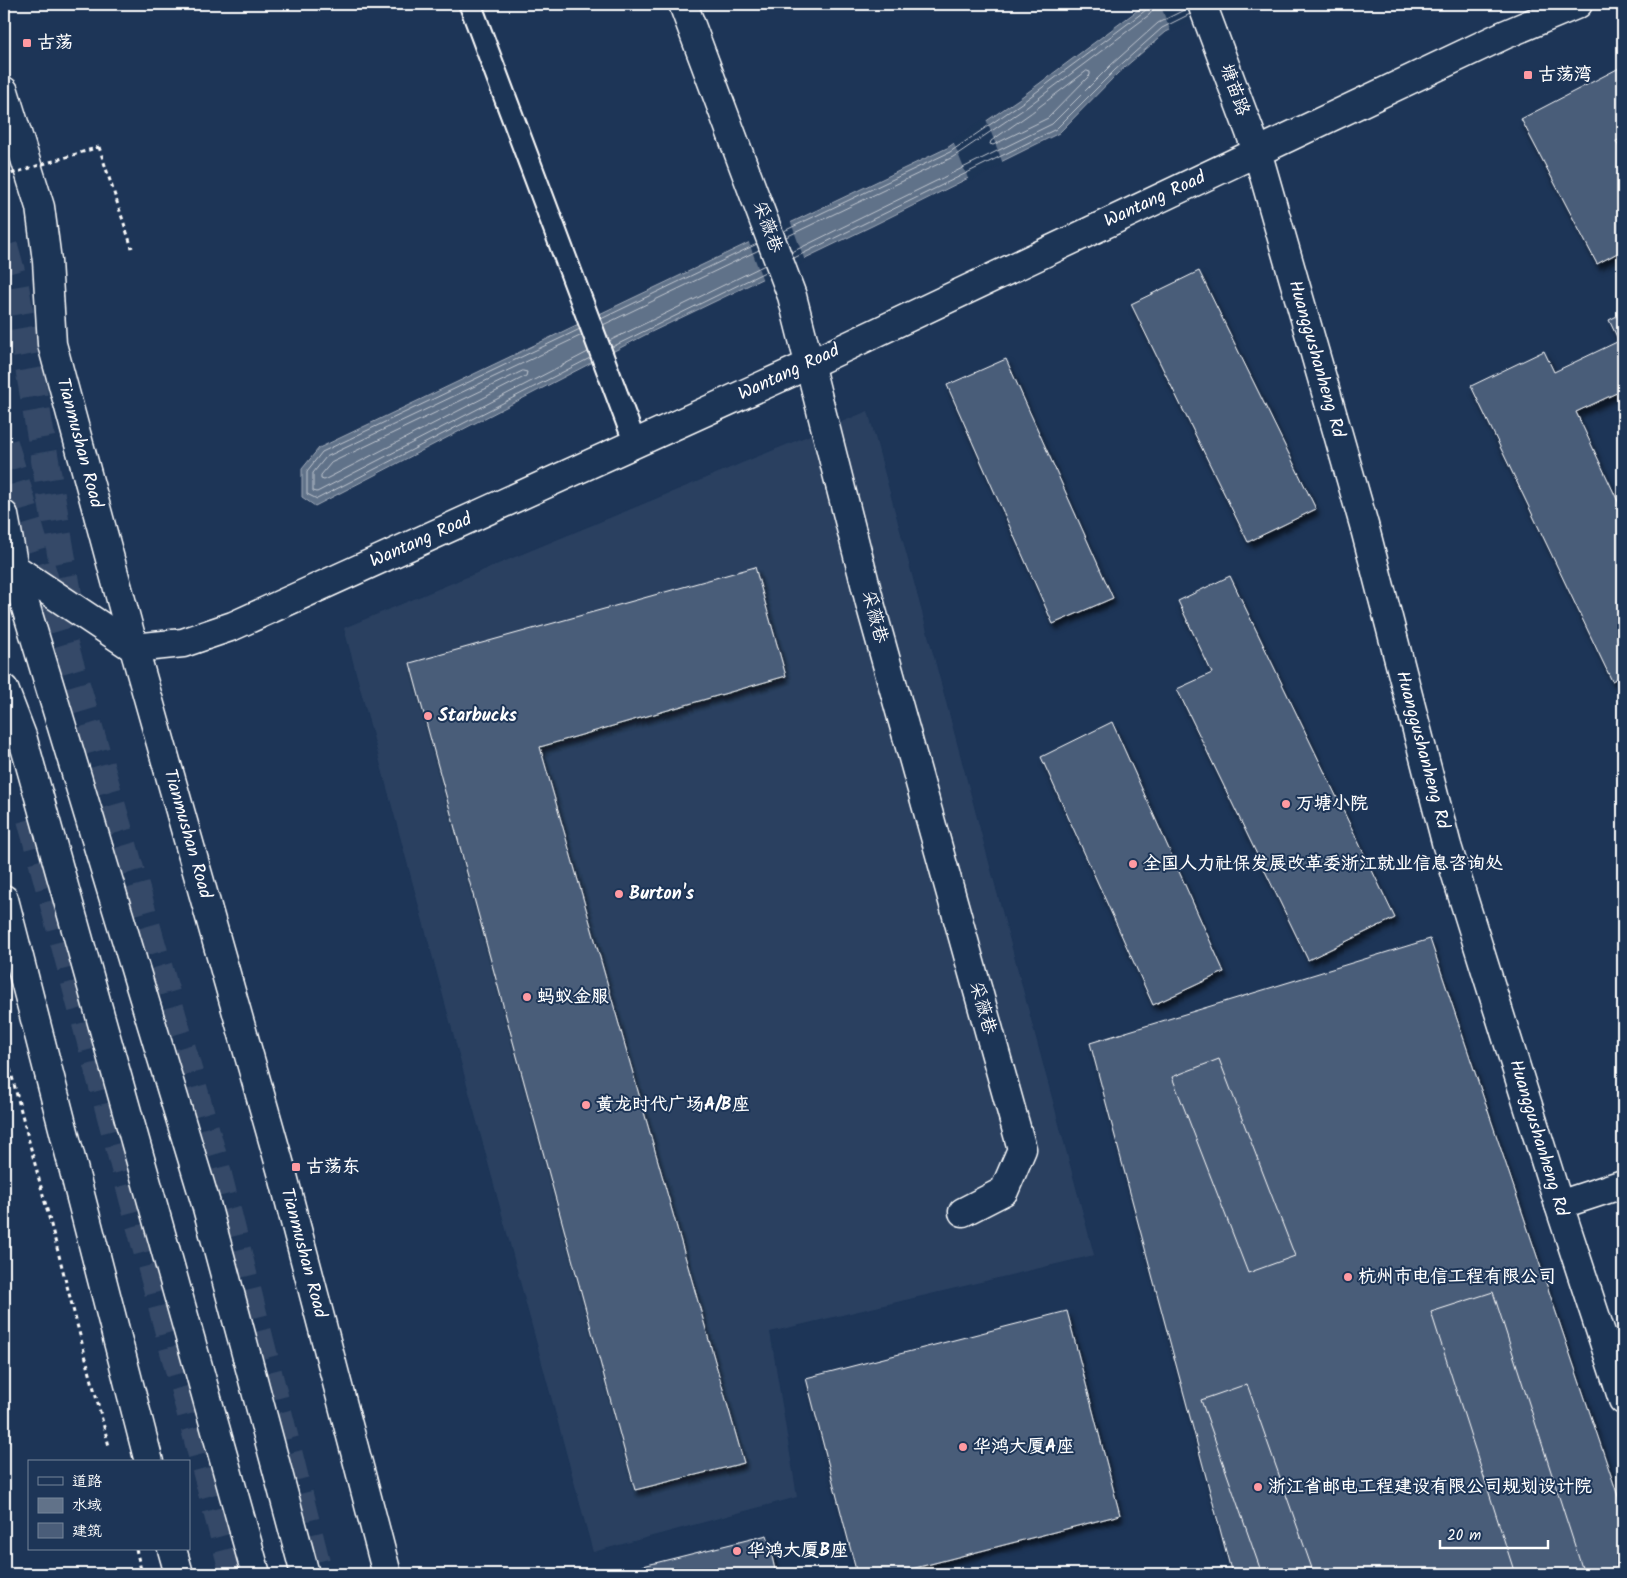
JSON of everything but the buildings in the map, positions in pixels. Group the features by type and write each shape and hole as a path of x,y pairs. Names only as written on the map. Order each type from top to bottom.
{"street":[{"name":"采薇巷","path":"683,4 792,296 871,607 1022,1149 1004,1192 963,1212"},
{"name":"Wantang Road","path":"134,648 183,643 233,626 810,364 1504,35 1578,4"},
{"name":"塘苗路","path":"1207,16 1257,152"},
{"name":"Tianmushan Road","path":"4,91 40,207 47,262 52,344 134,648 283,1176 387,1574"},
{"name":"Huanggushanheng Rd","path":"1257,152 1364,525 1447,846 1559,1205 1623,1400"},
{"path":"4,515 9,564 206,1204 305,1574"},
{"path":"9,564 134,648"},
{"path":"4,689 22,736 256,1574"},
{"path":"4,899 147,1460"},
{"path":"1559,1205 1623,1184"},
{"path":"172,1550 178,1574"}],"lane":[{"path":"470,4 635,443"}],"path":[{"path":"4,176 99,147 132,248"},
{"path":"4,1046 110,1452"},
{"path":"136,1550 142,1574"}],"shaded area":[{"path":"868,411 1094,1255 770,1332 797,1497 593,1552 344,628"}],"water":[{"path":"1146,4 1222,4 1166,32 1118,73 1059,133 872,226 645,335 315,506 302,497 302,469 319,448 947,148 1020,98"}],"pier":[{"path":"1160,4 1225,4 1171,32"},
{"path":"986,119 1003,164 969,181 953,141"},
{"path":"790,220 805,261 763,281 748,240"}],"tunnel":[{"path":"4,246 15,286 73,623"},
{"path":"4,443 95,748 215,1163 319,1574"},
{"path":"31,819 234,1574"}],"place":[{"name":"古荡","path":"27,43"},
{"name":"古荡湾","path":"1528,75"},
{"name":"Starbucks","path":"428,716"},
{"name":"万塘小院","path":"1286,804"},
{"name":"全国人力社保发展改革委浙江就业信息咨询处","path":"1133,864"},
{"name":"Burton's","path":"619,894"},
{"name":"蚂蚁金服","path":"527,997"},
{"name":"黄龙时代广场A/B座","path":"586,1105"},
{"name":"古荡东","path":"296,1167"},
{"name":"杭州市电信工程有限公司","path":"1348,1277"},
{"name":"华鸿大厦A座","path":"963,1447"},
{"name":"浙江省邮电工程建设有限公司规划设计院","path":"1258,1487"},
{"name":"华鸿大厦B座","path":"737,1551"}]}
